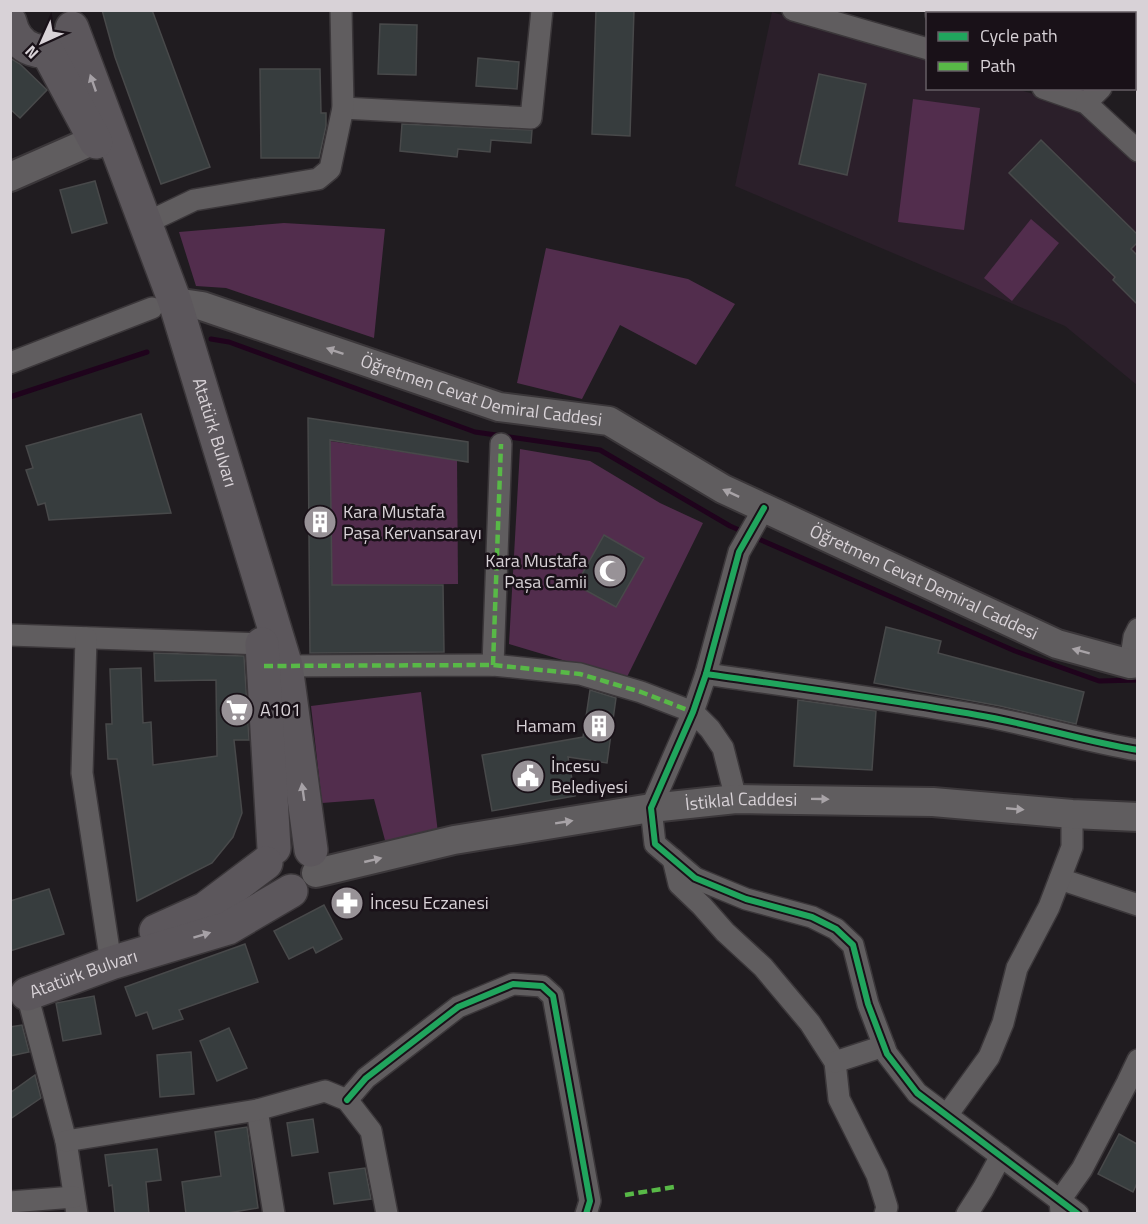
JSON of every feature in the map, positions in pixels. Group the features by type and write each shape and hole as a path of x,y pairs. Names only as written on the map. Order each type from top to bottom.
{"main road":[{"path":"11,12 20,37 63,43 71,19"},
{"name":"Atatürk Bulvarı","path":"71,19 134,248 164,305"},
{"name":"Atatürk Bulvarı","path":"20,37 103,137 146,223 164,305 167,345 271,659 306,871"},
{"path":"10,177 103,137"},
{"name":"Öğretmen Cevat Demiral Caddesi","path":"164,305 202,306 499,407 609,421 723,489 760,516 1057,644 1134,663"},
{"name":"Atatürk Bulvarı","path":"271,659 270,879 283,890 306,871"},
{"name":"İstiklal Caddesi","path":"306,871 454,840 651,808 736,799 933,802 1137,817"},
{"path":"270,855 288,841 297,842 306,871"},
{"name":"Atatürk Bulvarı","path":"19,997 110,957 205,909 270,855"},
{"name":"Atatürk Bulvarı","path":"110,957 228,928 306,871"}],"street":[{"path":"146,223 194,200 318,179 330,169 343,108 341,10"},
{"path":"343,108 531,118 542,10"},
{"path":"793,10 926,48"},
{"path":"1049,90 1086,103 1137,151"},
{"path":"1086,103 1099,90"},
{"path":"10,363 164,305"},
{"path":"494,665 501,444"},
{"path":"760,516 740,552 693,712 651,808 655,844 695,878 746,899 812,917 836,929 853,945 868,1004 887,1054 917,1092 1001,1156 1060,1207 1078,1214"},
{"path":"1134,663 1134,637 1137,629"},
{"path":"10,635 86,638 271,659 494,665 580,674 641,692 693,712 710,729 723,748 736,799"},
{"path":"86,638 82,773 110,957"},
{"path":"706,674 980,715 1091,742 1137,750"},
{"path":"946,1115 989,1057 1003,1023 1017,968 1049,907 1072,848 1072,814"},
{"path":"673,859 679,885 763,967 810,1023 835,1062 839,1099 876,1175 886,1207 885,1214"},
{"path":"1060,879 1137,905"},
{"path":"347,1100 366,1078 458,1007 513,984 542,986 553,996 590,1202 586,1214"},
{"path":"10,1202 75,1205 66,1141 19,997"},
{"path":"835,1062 884,1046"},
{"path":"1060,1207 1082,1169 1137,1060"},
{"path":"66,1141 257,1110 325,1091 347,1100 371,1131 387,1214"},
{"path":"257,1110 274,1214"},
{"path":"967,1214 1001,1156"}],"shaded area":[{"path":"772,12 926,60 926,90 1020,90 1095,113 1137,152 1137,385 1065,326 735,186"},
{"path":"913,99 980,108 964,230 898,222"},
{"path":"1031,219 1059,243 1012,301 984,278"},
{"path":"284,223 385,229 374,338 226,288 196,286 179,232"},
{"path":"546,248 688,279 735,304 696,365 620,325 582,399 517,383"},
{"path":"330,441 457,460 458,584 332,585"},
{"path":"520,449 590,461 660,503 703,523 626,679 509,644"},
{"path":"421,692 438,833 386,844 374,799 322,803 311,706"}],"building":[{"path":"102,10 152,10 210,167 161,184 115,57"},
{"path":"596,10 634,10 630,136 592,134"},
{"path":"380,24 417,25 416,75 378,74"},
{"path":"10,58 20,64 47,90 20,118 10,109"},
{"path":"478,58 519,62 517,89 476,86"},
{"path":"260,69 320,69 321,113 326,113 326,126 319,158 261,158"},
{"path":"819,74 866,84 847,175 799,164"},
{"path":"402,124 532,130 531,143 491,140 490,152 458,149 457,157 400,151"},
{"path":"1041,140 1137,234 1137,243 1131,249 1137,255 1137,304 1113,280 1115,277 1009,173"},
{"path":"95,181 107,223 72,233 60,190"},
{"path":"141,414 171,513 49,520 45,503 38,505 26,470 33,468 26,446"},
{"name":"Kara Mustafa Paşa Kervansarayı","path":"308,418 468,442 468,462 330,440 332,585 443,585 444,652 310,653"},
{"name":"Kara Mustafa Paşa Camii","path":"604,535 644,558 616,607 576,585"},
{"path":"886,627 941,641 938,653 1084,692 1076,724 1000,706 874,683"},
{"path":"154,653 244,656 249,740 234,740 242,813 233,837 212,863 137,901 117,759 108,759 106,724 112,724 110,669 141,668 143,723 151,722 153,765 217,756 216,680 155,681"},
{"name":"İncesu Belediyesi","path":"590,690 616,698 607,763 568,757 575,796 492,811 482,755 583,737"},
{"path":"798,700 876,711 872,770 794,766"},
{"path":"49,889 64,934 10,951 10,901"},
{"path":"324,905 342,939 316,953 313,947 289,959 274,931"},
{"path":"245,944 258,982 179,1010 183,1019 153,1029 147,1012 136,1016 125,987"},
{"path":"94,996 101,1034 63,1041 56,1003"},
{"path":"22,1025 29,1052 10,1056 10,1027"},
{"path":"229,1028 247,1068 217,1081 200,1041"},
{"path":"191,1052 194,1094 160,1097 157,1055"},
{"path":"35,1075 41,1098 10,1119 10,1093"},
{"path":"313,1119 318,1152 292,1156 287,1123"},
{"path":"247,1127 258,1208 222,1214 186,1214 182,1182 221,1176 215,1132"},
{"path":"1119,1134 1137,1144 1137,1183 1133,1192 1098,1174"},
{"path":"157,1149 161,1180 146,1182 149,1214 115,1214 112,1185 109,1186 105,1155"},
{"path":"365,1168 371,1199 334,1204 329,1173"}],"waterway":[{"path":"211,339 229,342 475,432 600,450 730,526 746,533"},
{"path":"10,397 147,352"},
{"path":"754,537 1015,651 1099,681 1138,680"}],"marked path":[{"path":"493,665 501,444"},
{"path":"264,666 493,665 580,674 641,692 693,712"},
{"path":"625,1195 674,1187"}],"cycle path":[{"path":"764,508 739,552 706,674 693,712 651,808 655,844 695,878 746,899 812,917 836,929 853,945 868,1004 887,1054 917,1093 1078,1214"},
{"path":"706,674 977,715 1138,750"},
{"path":"347,1100 366,1078 458,1007 513,984 542,986 553,996 590,1201 586,1214"}],"place":[{"name":"Kara Mustafa Paşa Kervansarayı","path":"320,522"},
{"name":"Kara Mustafa Paşa Camii","path":"610,571"},
{"name":"A101","path":"237,710"},
{"name":"Hamam","path":"599,726"},
{"name":"İncesu Belediyesi","path":"528,776"},
{"name":"İncesu Eczanesi","path":"347,903"}]}
